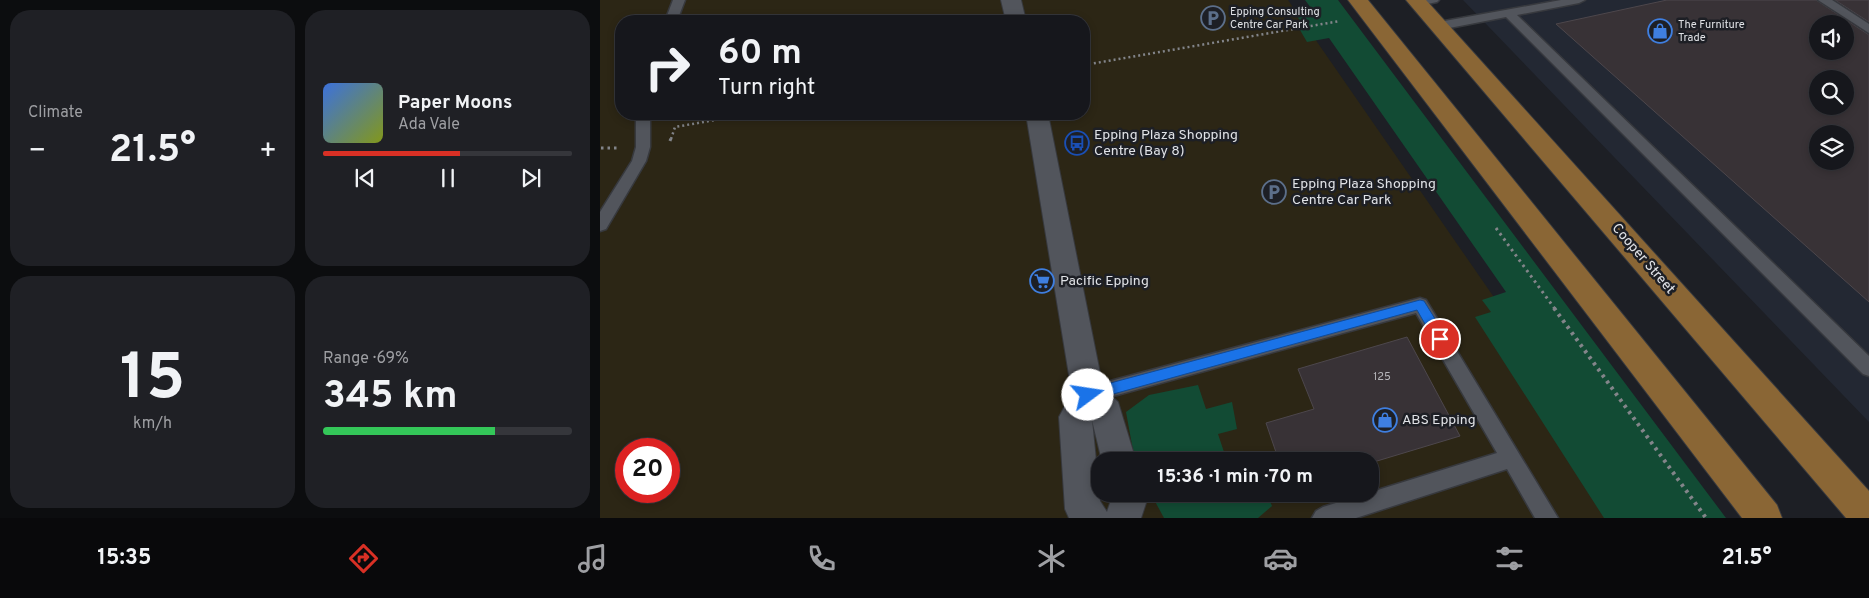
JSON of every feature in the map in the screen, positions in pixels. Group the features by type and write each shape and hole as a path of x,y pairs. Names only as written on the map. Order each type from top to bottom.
{"main road":[{"name":"Cooper Street","path":"1423,1 1439,26 1869,518"},
{"path":"1346,11 1764,518"}],"street":[{"path":"1011,0 1015,15"},
{"path":"1038,120 1088,395 1107,413 1117,452"},
{"path":"1088,395 1074,417 1083,509 1092,518"},
{"path":"1123,518 1128,502"}],"lane":[{"path":"674,15 679,0"},
{"path":"1439,26 1579,0"},
{"path":"1824,0 1869,29"},
{"path":"1508,13 1869,368"},
{"path":"600,225 639,160 643,147 643,120"},
{"path":"1088,395 1420,305 1547,518"},
{"path":"1323,518 1512,458"}],"path":[{"path":"1090,64 1346,11"},
{"path":"601,148 643,147 670,143 674,127 715,120"},
{"path":"1490,221 1706,518"}],"shaded area":[{"name":"Pacific Epping","path":"600,0 1288,0 1647,518 600,518"},
{"path":"1463,0 1869,0 1869,422"}],"green space":[{"path":"1305,0 1338,0 1726,518 1604,518 1475,317 1491,312 1482,300 1506,292 1329,38 1307,42 1300,30 1302,24 1294,11 1311,8"},
{"path":"1198,385 1206,409 1232,402 1237,429 1218,434 1224,452 1133,452 1126,412 1149,395"},
{"path":"1155,502 1270,502 1272,506 1258,518 1164,518"}],"building":[{"path":"1667,0 1816,0 1839,15 1809,15 1809,60 1854,60 1854,25 1869,35 1869,302 1556,24"},
{"path":"1835,0 1869,0 1869,22"},
{"path":"1407,337 1460,436 1379,460 1379,452 1276,452 1266,423 1314,409 1298,369"}],"place":[{"name":"Epping Consulting Centre Car Park","path":"1213,18"},
{"name":"The Furniture Trade","path":"1660,31"},
{"name":"Epping Plaza Shopping Centre (Bay 8)","path":"1077,143"},
{"name":"Epping Plaza Shopping Centre Car Park","path":"1274,192"},
{"name":"Pacific Epping","path":"1042,281"},
{"name":"ABS Epping","path":"1385,420"}],"route":[{"path":"1088,395 1420,305 1440,339"}]}
